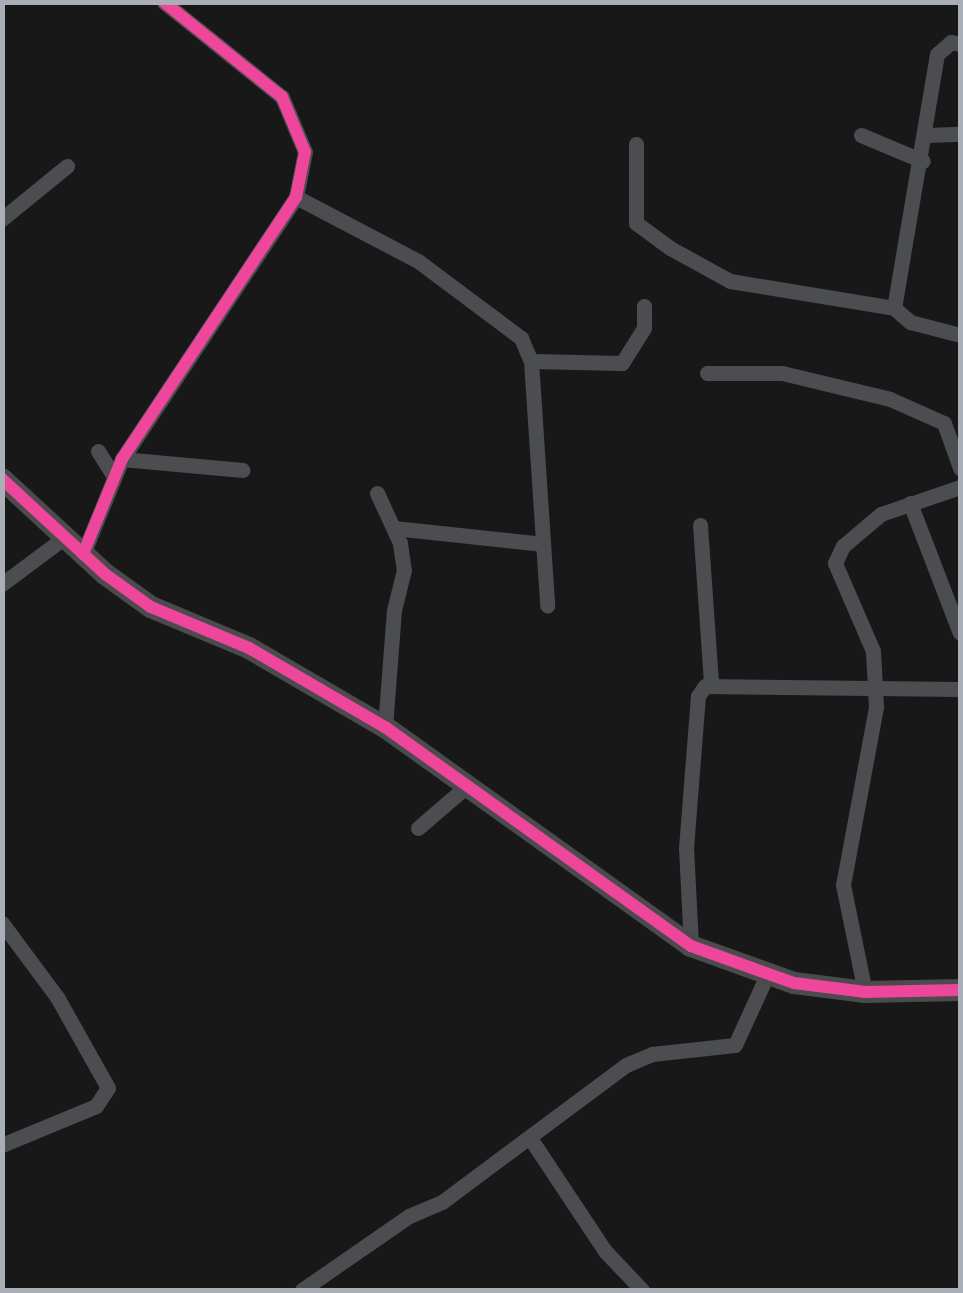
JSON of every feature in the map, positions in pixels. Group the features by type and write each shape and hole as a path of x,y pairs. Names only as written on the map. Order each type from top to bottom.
{"street":[{"path":"83,554 122,459 296,197 305,152 291,110 164,2"},
{"path":"894,308 923,161 937,54 951,42 960,44"},
{"path":"860,134 923,161"},
{"path":"927,135 960,134"},
{"path":"636,144 636,223 670,248 730,281 894,308 910,322 960,335"},
{"path":"2,219 67,166"},
{"path":"296,197 418,261 520,338 530,361 547,605"},
{"path":"530,361 622,363 644,328 644,306"},
{"path":"706,373 782,373 890,398 944,424 960,468"},
{"path":"98,451 114,477"},
{"path":"122,459 242,470"},
{"path":"2,479 83,554 151,607 249,648 385,728 469,784 590,879 691,946 767,975 866,992 960,990"},
{"path":"866,992 843,885 874,688 872,651 835,563 843,546 881,514 960,487"},
{"path":"377,493 394,528 404,570 394,610 385,728"},
{"path":"910,502 960,633"},
{"path":"700,526 711,683"},
{"path":"394,528 488,533 543,544"},
{"path":"2,584 64,537"},
{"path":"691,946 687,830 698,696 711,683 960,689"},
{"path":"418,828 469,784"},
{"path":"2,924 57,998 108,1088 96,1106 2,1145"},
{"path":"302,1290 530,1138 626,1065 652,1054 735,1044 767,975"},
{"path":"530,1138 605,1250 642,1290"}],"cycle path":[{"path":"83,554 122,459 296,197 305,152 282,97 164,2"},
{"path":"2,479 105,574 151,607 249,648 385,727 691,946 794,983 865,992 960,990"}]}
